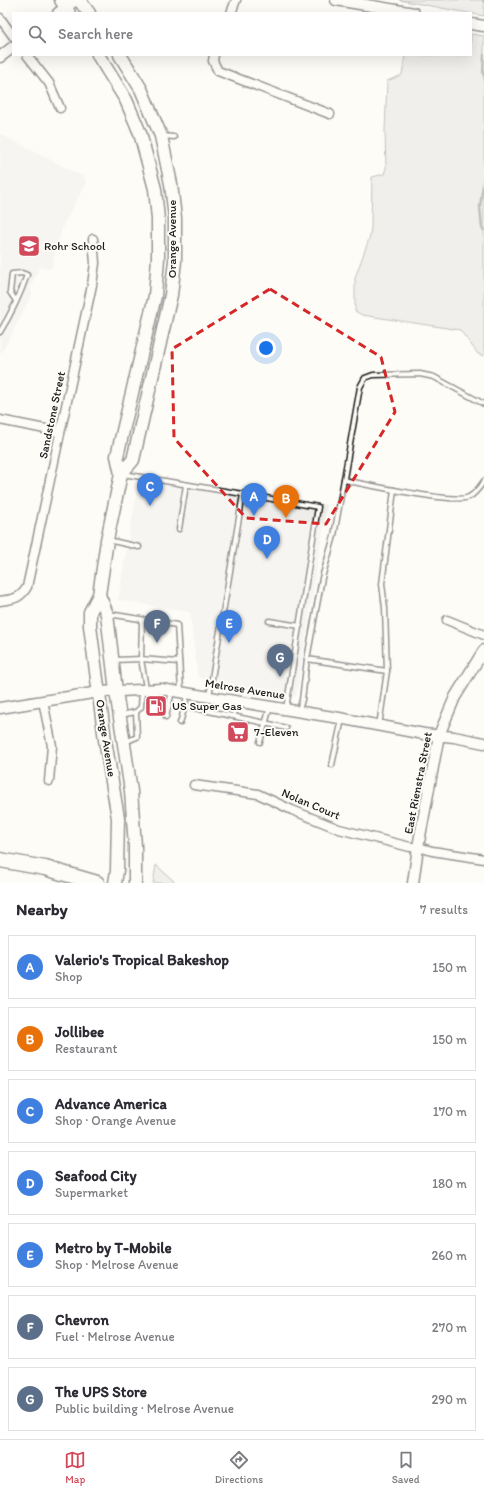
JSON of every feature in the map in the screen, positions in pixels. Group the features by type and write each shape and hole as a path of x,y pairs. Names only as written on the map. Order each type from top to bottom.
{"highway":[{"path":"0,860 45,868 97,883"}],"main road":[{"path":"77,0 88,12"},
{"name":"Orange Avenue","path":"99,56 126,100 133,116 148,159 155,189 158,218 156,288 117,456 120,474 106,540 99,595 90,612 90,626 118,818 117,871 115,883"},
{"name":"Orange Avenue","path":"120,474 133,460 171,295 175,261 175,218 171,184 161,136 141,90 121,56"},
{"path":"138,365 154,368"},
{"name":"Orange Avenue","path":"99,595 106,614 131,791 135,846 135,883"}],"street":[{"path":"63,8 77,0"},
{"path":"231,12 236,0"},
{"path":"336,0 408,12"},
{"path":"0,18 12,35"},
{"path":"472,24 484,26"},
{"path":"0,56 12,48"},
{"path":"28,56 48,83 60,108"},
{"path":"214,56 213,62 218,71 330,114"},
{"name":"Sandstone Street","path":"0,601 14,599 23,594 27,587 92,285 95,263 93,239"},
{"path":"0,420 60,432"},
{"path":"447,620 484,635"},
{"name":"East Rienstra Street","path":"413,883 418,847 439,736 455,697 484,650"},
{"name":"Melrose Avenue","path":"0,708 99,692 161,688 484,743"},
{"path":"43,701 52,746 49,781"},
{"name":"Nolan Court","path":"194,785 258,794 292,810 339,829 410,847 418,847 432,852 484,859"}],"lane":[{"path":"161,136 174,137"},
{"path":"0,332 21,292 27,275 22,273 12,274 10,292 16,301"},
{"path":"299,711 322,578 334,536 360,388 365,378 373,375 420,374 434,377 484,404"},
{"path":"120,474 318,507 286,709"},
{"path":"344,480 394,490 450,498 468,498 484,481"},
{"path":"179,529 186,485"},
{"path":"379,726 387,671 385,608 382,584 394,490"},
{"path":"209,696 243,494"},
{"path":"106,540 139,546"},
{"path":"106,614 177,625 180,692 185,706 180,723"},
{"path":"120,715 136,712 141,706 144,689 142,620"},
{"path":"269,621 300,626"},
{"path":"112,660 142,659 179,662"},
{"path":"307,659 387,671"},
{"path":"166,717 180,692"},
{"path":"234,716 236,701"},
{"path":"185,706 286,728"},
{"path":"260,742 270,706"},
{"path":"124,742 137,737 136,712"},
{"path":"332,765 342,718"}],"highlighted area":[{"path":"270,289 381,357 395,412 326,524 246,518 174,438 172,349"}],"shaded area":[{"path":"399,0 484,0 484,16 472,14 472,12 463,12"},
{"path":"472,34 484,36 484,356 478,354 460,330 362,315 355,311 355,278 370,236 372,177 384,174 386,168 385,131 387,81 402,75 405,56 472,56"},
{"name":"Rohr School","path":"0,134 84,177 86,183 63,225 51,269 40,267 30,287 32,294 0,354"},
{"path":"140,473 327,505 296,697 198,677 190,612 118,600"},
{"path":"156,865 176,883 153,883"}],"waterway":[{"path":"484,55 484,76"},
{"path":"484,177 480,207 482,228 484,230"}],"place":[{"name":"Rohr School","path":"29,246"},
{"name":"Advance America","path":"150,506"},
{"name":"Valerio's Tropical Bakeshop","path":"254,516"},
{"name":"Jollibee","path":"286,518"},
{"name":"Seafood City","path":"267,559"},
{"name":"Chevron","path":"157,643"},
{"name":"Metro by T-Mobile","path":"229,643"},
{"name":"The UPS Store","path":"280,677"},
{"name":"US Super Gas","path":"156,706"},
{"name":"7-Eleven","path":"238,732"}]}
